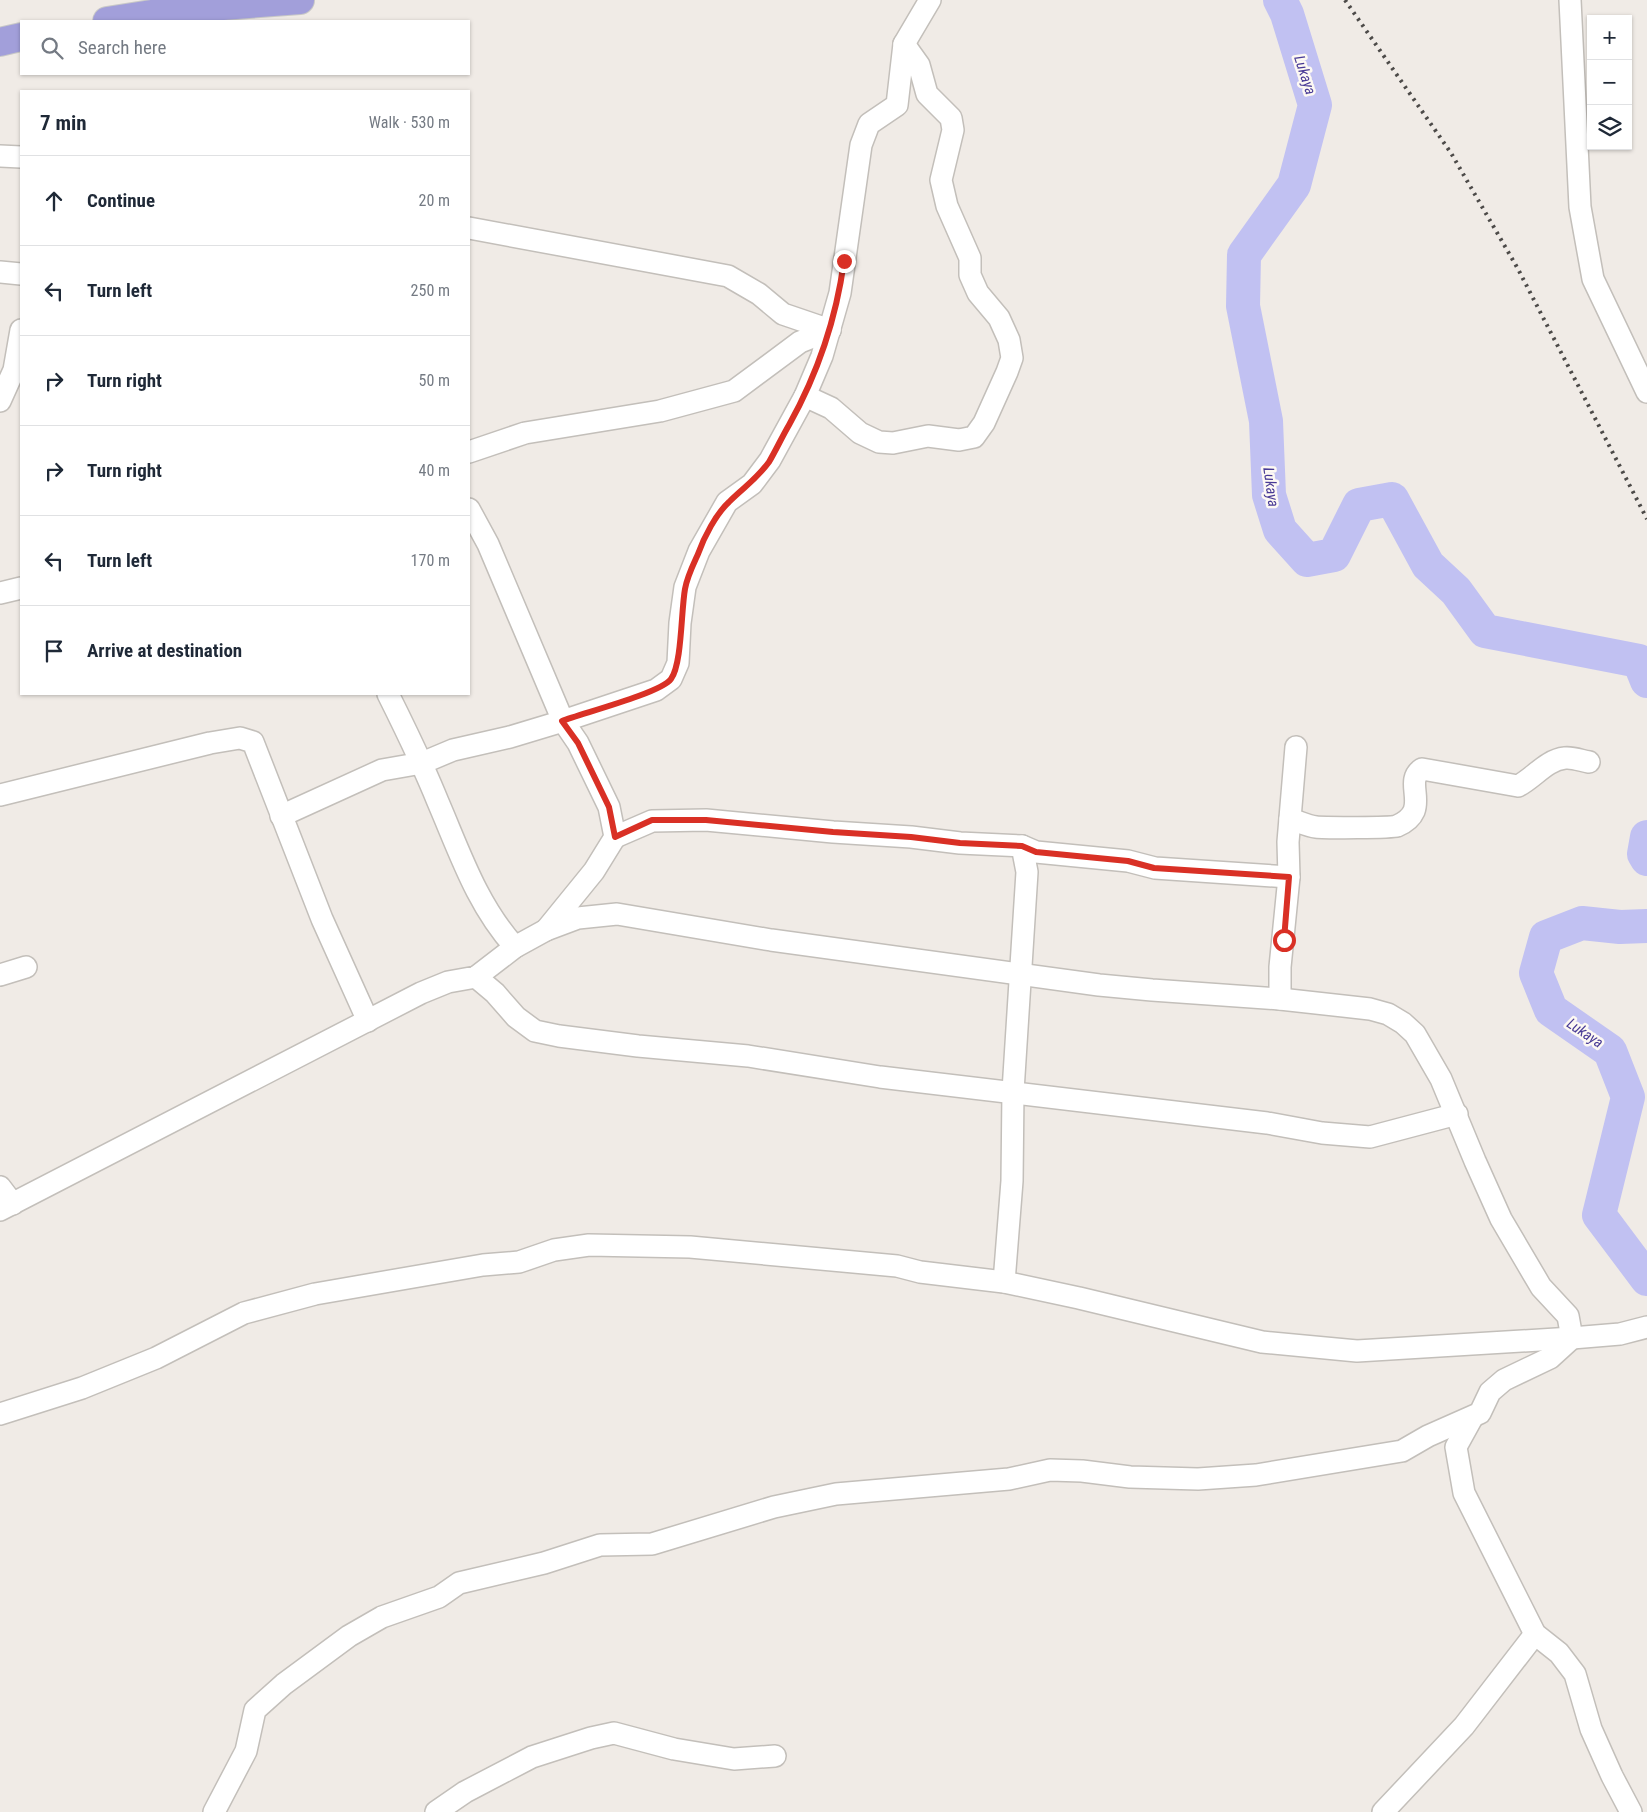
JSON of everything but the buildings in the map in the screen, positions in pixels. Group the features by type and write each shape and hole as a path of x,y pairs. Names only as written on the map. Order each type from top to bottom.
{"highway":[{"path":"113,20 184,9 300,0"},
{"path":"0,42 20,36"}],"street":[{"path":"281,816 382,770 422,763 453,750 510,737 562,721 656,690 671,679 678,663 680,624 685,587 699,551 728,502 752,484 770,460 805,396 822,356 840,293 862,145 869,124 897,105 904,44 930,0"},
{"path":"1570,0 1580,207 1593,279 1647,392"},
{"path":"805,396 831,408 860,432 879,442 893,443 928,436 959,440 974,437 984,423 1012,358 1009,340 999,318 978,293 970,275 970,258 947,206 942,180 952,130 951,118 926,94 919,66 904,44"},
{"path":"0,156 20,157"},
{"path":"470,228 728,276 759,294 783,314 830,330"},
{"path":"0,272 20,274"},
{"path":"470,452 525,433 660,411 734,391 800,342 830,330"},
{"path":"0,401 14,370 20,336"},
{"path":"470,511 488,544 562,721 578,743 609,807 615,837"},
{"path":"0,593 20,588"},
{"path":"388,695 422,763 478,896 498,928 515,947"},
{"path":"0,795 210,743 240,738 252,742 322,919 368,1021"},
{"path":"1280,999 1280,967 1289,877 1290,819 1296,747"},
{"path":"1290,819 1315,827 1396,826 1410,819 1416,800 1414,780 1416,773 1422,769 1518,786 1529,781 1544,766 1566,758 1589,762"},
{"path":"546,930 594,871 615,837 652,820 706,820 911,837 960,843 1022,846 1036,852 1128,861 1154,868 1289,877"},
{"path":"1004,1282 1012,1182 1013,1091 1027,872 1022,846"},
{"path":"4,1200 142,1135 421,993 448,982 476,978 515,947 546,930 578,918 617,914 771,940 1020,973 1152,990 1280,999 1370,1009 1388,1014 1415,1034 1441,1079 1458,1114 1474,1161 1501,1219 1541,1287 1568,1316 1572,1338"},
{"path":"0,976 26,967"},
{"path":"476,978 495,993 516,1017 535,1031 638,1046 748,1056 880,1077 1013,1091 1370,1138 1458,1114"},
{"path":"0,1414 82,1388 156,1358 244,1313 315,1294 483,1265 519,1262 554,1250 589,1244 690,1247 897,1266 920,1272 1004,1282 1262,1342 1358,1351 1572,1338 1620,1334 1647,1327"},
{"path":"214,1812 246,1751 255,1710 284,1684 349,1636 382,1617 439,1597 459,1582 544,1563 600,1545 652,1544 774,1507 836,1494 1009,1479 1050,1470 1198,1480 1256,1475 1402,1451 1428,1436 1480,1413 1490,1392 1504,1380 1550,1358 1572,1338"},
{"path":"1472,1418 1456,1447 1464,1493 1535,1634 1559,1652 1575,1674 1591,1729 1631,1812"},
{"path":"1383,1812 1464,1726 1535,1634"},
{"path":"436,1812 465,1792 532,1757 591,1738 614,1733 674,1748 734,1759 776,1756"}],"waterway":[{"name":"Lukaya","path":"1280,0 1287,14 1315,105 1294,185 1244,255 1243,306 1266,421 1269,495 1280,530 1307,560 1334,555 1359,505 1392,499 1428,565 1456,591 1485,631 1639,661 1647,681"},
{"name":"Lukaya","path":"1647,837 1644,854 1647,859"},
{"name":"Lukaya","path":"1647,926 1620,927 1582,923 1546,937 1536,973 1551,1010 1610,1051 1628,1097 1599,1215 1647,1279"}],"railway":[{"path":"1345,0 1451,153 1518,269 1647,519"}],"route":[{"path":"844,261 840,293 830,330 822,356 805,396 770,460 752,484 728,502 715,521 699,551 685,587 680,624 678,663 671,679 656,690 562,721 578,743 596,777 609,807 615,837 652,820 706,820 769,827 911,837 960,843 1022,846 1036,852 1128,861 1154,868 1289,877 1284,940"}]}
